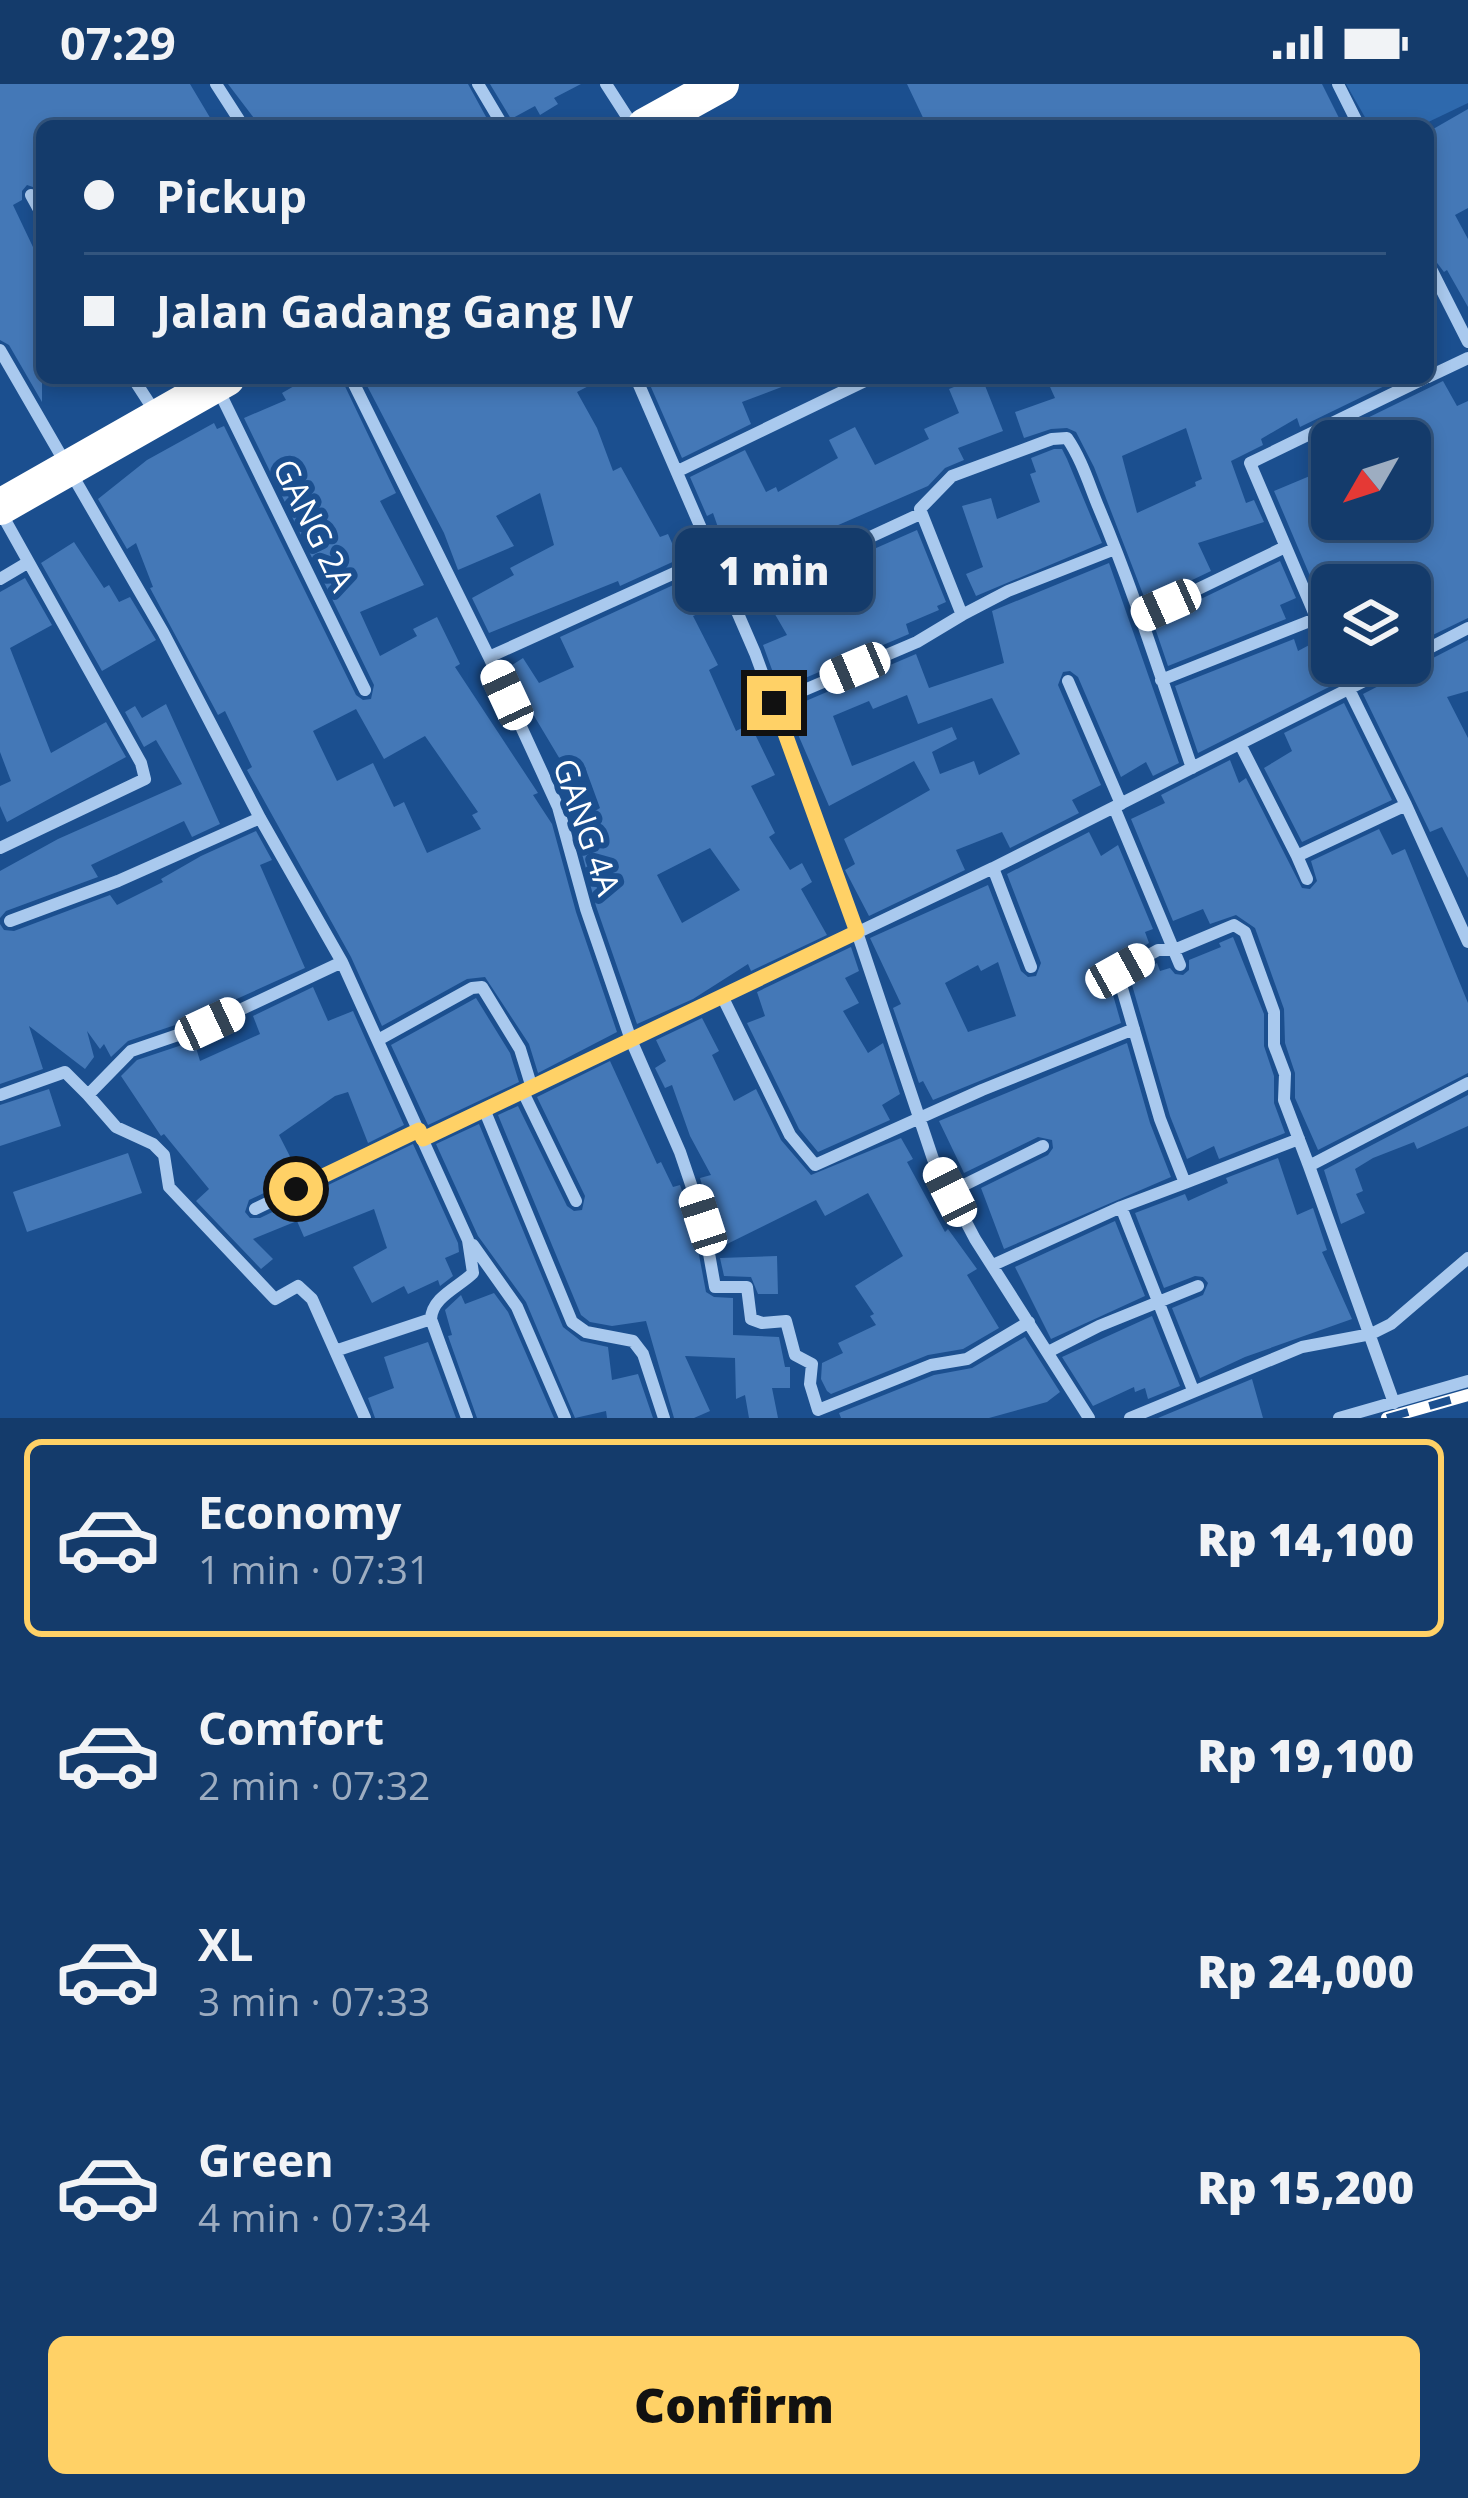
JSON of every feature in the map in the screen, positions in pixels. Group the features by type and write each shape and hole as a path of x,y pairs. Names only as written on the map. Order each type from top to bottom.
{"highway":[{"path":"656,120 721,84"},
{"path":"0,508 216,384"}],"street":[{"path":"216,84 239,120"},
{"path":"478,84 499,120"},
{"path":"606,84 629,120"},
{"path":"1338,84 1357,120"},
{"path":"31,194 36,204"},
{"path":"1434,274 1468,342"},
{"path":"0,350 164,632 260,818 342,962 468,1240 518,1307 565,1418"},
{"path":"1434,373 1468,358"},
{"path":"137,384 158,416"},
{"name":"GANG 2A","path":"222,384 365,690"},
{"name":"GANG 4A","path":"354,384 558,807 586,909 703,1220 713,1284 747,1287 752,1319 786,1322 795,1355 812,1364 810,1384 819,1414"},
{"path":"639,384 774,703 933,1159 1089,1418"},
{"path":"678,471 859,384"},
{"path":"1311,611 1251,462 1412,384"},
{"path":"962,614 920,514 922,506 952,476 1065,436 1115,549 1192,768"},
{"path":"0,508 141,763 145,779 0,848"},
{"path":"732,601 920,514"},
{"path":"1140,617 1193,593 1214,577 1283,548"},
{"path":"774,703 916,642 1008,591 1115,549"},
{"path":"489,657 712,556"},
{"path":"0,579 27,563"},
{"path":"1161,680 1311,622"},
{"path":"1431,647 1468,628"},
{"path":"1068,681 1180,965"},
{"path":"1346,684 1465,926 1468,942"},
{"path":"255,1209 723,998 1359,684"},
{"path":"1240,744 1307,879"},
{"path":"1297,856 1406,805"},
{"path":"10,920 118,880 260,818"},
{"path":"993,868 1031,967"},
{"path":"1185,1184 1160,1119 1118,974 1158,950 1174,950 1234,925 1245,932 1274,1012 1274,1045 1285,1073 1284,1100 1394,1403"},
{"path":"88,1095 131,1051 210,1024 342,962"},
{"path":"378,1040 472,988 482,987 520,1049 527,1090 576,1201"},
{"path":"723,998 790,1135 815,1165 1134,1029"},
{"path":"0,1095 65,1072 116,1127 153,1144 164,1155 169,1186 274,1299 298,1286 312,1299 365,1418"},
{"path":"1310,1166 1468,1083"},
{"path":"484,1109 572,1322 586,1332 633,1341 643,1354 664,1418"},
{"path":"993,1265 1121,1207 1299,1139"},
{"path":"950,1192 1043,1146"},
{"path":"1121,1207 1193,1390"},
{"path":"467,1418 431,1319 438,1300 473,1273 468,1240"},
{"path":"1130,1418 1302,1348 1371,1334 1391,1324 1468,1258"},
{"path":"1048,1352 1198,1286"},
{"path":"338,1350 431,1319"},
{"path":"819,1414 931,1365 967,1359 1029,1322"},
{"path":"1339,1418 1468,1381"}],"shaded area":[{"path":"1346,84 1468,84 1468,103 1433,120 1367,120"}],"building":[{"path":"0,84 190,84 211,120 36,120 36,188 27,185 22,200 13,205 36,253 36,384 42,384 42,402 9,345 0,340"},
{"path":"228,84 468,84 488,120 255,120"},
{"path":"490,84 581,84 554,98 558,104 540,115 535,106 511,119"},
{"path":"907,84 1322,84 1340,120 924,120"},
{"path":"1468,109 1468,208 1455,215 1468,239 1468,307 1447,270 1434,259 1434,129"},
{"path":"1443,381 1457,406 1468,401 1468,618 1431,636 1431,564 1311,564 1311,578 1274,491 1311,476 1311,540 1431,540 1431,420 1363,420"},
{"path":"298,384 344,384 396,493 380,501 424,585 360,612 380,656 417,636 413,629 437,617 460,664 455,667 538,793 533,795 552,824 617,1032 538,1073 529,1044 485,977 467,979 382,1026 351,957 247,770 252,767 225,711 218,715 150,588 136,543 127,549 98,499 147,460 214,423 217,429 224,426 356,695 371,699 374,685 244,418 286,400 282,393","holes":["356,709 384,759 425,736 478,812 472,815 481,829 427,853 404,802 394,807 373,763 337,781 313,731"]},
{"path":"366,384 592,384 577,392 613,471 621,467 660,537 668,534 679,559 620,586 618,581 489,633 472,598 514,575 510,568 554,545 540,493 496,516 514,546 458,570 444,533"},
{"path":"650,384 789,384 742,402 751,424 682,458"},
{"path":"984,384 1003,431 958,448 964,460 945,468 928,486 790,546 795,560 755,579 752,574 736,579 713,513 707,516 690,477 745,450 766,492 776,487 778,492 838,458 829,440 855,427 875,465 929,439 924,429 959,413 949,389"},
{"path":"1049,384 1389,384 1300,427 1297,418 1261,439 1263,445 1231,461 1246,503 1254,500 1264,522 1198,543 1211,571 1146,602 1076,432 1051,429 1024,438 1015,412 1055,398","holes":["1186,428 1202,479 1137,513 1122,456"]},
{"path":"1062,449 1102,543 976,596 966,574 983,567 962,506 991,498 997,519 1040,502 1030,474 1036,472 1031,458"},
{"path":"917,530 946,602 937,606 939,610 906,624 909,634 779,689 763,645 787,635 765,597"},
{"path":"74,542 104,588 109,585 119,602 130,597 156,640 102,671 41,563"},
{"path":"1280,561 1296,598 1280,605 1286,619 1168,666 1153,622"},
{"path":"1109,563 1179,763 1153,776 1146,762 1121,777 1078,677 1063,672 1058,685 1101,785 1072,800 1079,813 1010,848 1002,832 956,850 965,870 869,916 845,870 855,864 844,839 930,790 914,761 829,806 787,709 916,654 929,688 1004,663 992,611","holes":["907,695 918,724 992,698 1020,754 979,775 974,761 940,774 932,752 957,739 952,727 852,766 833,716 869,701 873,709"]},
{"path":"693,576 707,610 693,616 718,665 709,670 736,731 750,724 775,775 751,786 775,833 769,837 790,870 802,863 812,882 801,889 827,935 751,971 748,964 693,999 637,1024 596,906 574,824 600,808 585,767 570,776 506,669 523,658 539,683 574,667 560,637","holes":["710,848 740,890 682,923 657,875"]},
{"path":"25,578 52,625 10,648 51,753 106,722 126,757 7,822 0,806 0,786 11,781 0,752 0,592"},
{"path":"1294,639 1298,651 1311,644 1311,684 1335,684 1198,753 1175,686"},
{"path":"1468,640 1468,691 1447,697 1468,738 1468,878 1442,827 1430,832 1363,694 1382,684 1431,684 1431,659"},
{"path":"1344,703 1392,800 1302,842 1264,768 1292,751 1284,733"},
{"path":"166,704 220,824 192,837 184,821 91,865 98,877 6,911 0,918 0,871 58,839 182,784 156,740 144,747 125,712 135,706 142,718"},
{"path":"1230,760 1239,783 1246,778 1302,888 1310,889 1317,881 1311,861 1379,829 1392,855 1405,849 1468,1003 1468,1073 1318,1150 1295,1098 1284,1009 1255,928 1236,915 1210,924 1203,909 1173,921 1131,819 1165,803 1161,795"},
{"path":"256,831 272,860 260,865 305,968 190,1020 128,1041 111,1057 104,1044 100,1049 87,1031 94,1057 85,1069 29,1026 43,1069 0,1084 0,924 14,931 110,895 117,905 201,856"},
{"path":"1089,832 1101,856 1118,845 1153,929 1145,932 1149,943 1110,969 1121,1023 933,1100 923,1081 919,1083 893,1008 901,1004 870,938 988,885 1021,971 1036,976 1041,963 1007,874","holes":["998,962 1016,1016 968,1032 945,983 978,965 981,971"]},
{"path":"1233,937 1264,1014 1274,1103 1285,1133 1219,1159 1214,1146 1187,1159 1130,978 1157,963 1160,971 1170,968 1183,975 1189,970 1189,960"},
{"path":"851,947 859,971 845,978 859,1003 843,1011 868,1053 883,1043 900,1094 882,1105 890,1120 818,1152 799,1129 747,1023 765,1016 757,992"},
{"path":"313,987 328,1021 353,1011 404,1125 368,1143 348,1092 335,1096 279,1135 300,1176 249,1200 245,1212 250,1218 260,1218 413,1144 458,1243 459,1252 445,1258 453,1276 440,1286 438,1280 408,1294 404,1286 372,1303 353,1267 387,1248 374,1209 304,1237 297,1221 253,1239 273,1259 261,1269 196,1201 209,1189 161,1136 121,1076 137,1060 194,1041 200,1061 260,1034 253,1016"},
{"path":"476,998 510,1053 519,1082 428,1125 391,1045"},
{"path":"702,1018 719,1051 712,1055 734,1101 756,1089 781,1140 811,1175 901,1138 913,1159 907,1162 945,1232 948,1229 977,1269 967,1275 999,1328 963,1349 928,1355 831,1394 827,1391 821,1379 822,1363 843,1353 838,1343 876,1325 855,1286 903,1256 868,1193 825,1216 816,1200 719,1248 700,1178 711,1175 690,1136 672,1085 665,1088 655,1068 666,1061 656,1040"},
{"path":"1127,1043 1171,1177 1004,1249 981,1188 1048,1155 1052,1140 1038,1137 964,1173 939,1121"},
{"path":"610,1061 657,1164 661,1162 673,1187 680,1185 693,1223 706,1292 733,1298 733,1335 779,1337 785,1367 790,1367 790,1388 772,1388 778,1418 749,1418 745,1395 736,1399 735,1358 685,1356 710,1411 694,1418 674,1418 646,1321 612,1326 581,1315 498,1115 518,1106 567,1206 582,1210 585,1196 537,1097"},
{"path":"49,1089 61,1126 0,1146 0,1105"},
{"path":"1468,1095 1468,1126 1417,1149 1414,1142 1355,1169 1363,1191 1356,1194 1365,1213 1341,1224 1324,1170"},
{"path":"479,1124 563,1327 581,1341 608,1347 612,1380 638,1374 653,1418 607,1418 606,1411 575,1418 526,1302 478,1236 436,1144"},
{"path":"128,1153 142,1193 27,1232 13,1192"},
{"path":"1278,1158 1297,1215 1313,1208 1327,1250 1322,1252 1352,1319 1200,1378 1172,1308 1203,1295 1208,1283 1195,1276 1164,1288 1135,1213 1185,1194 1188,1201 1228,1183 1226,1178"},
{"path":"1115,1221 1145,1296 1051,1339 1015,1267"},
{"path":"777,1256 778,1294 758,1294 751,1277 724,1276 720,1258"},
{"path":"494,1293 508,1312 554,1418 477,1418 448,1336 452,1335 445,1310 461,1295 465,1304"},
{"path":"1152,1316 1180,1386 1148,1399 1145,1388 1135,1392 1134,1387 1093,1406 1062,1357"},
{"path":"1025,1337 1060,1392 1047,1402 989,1418 841,1418 839,1413 934,1375 972,1368"},
{"path":"428,1342 456,1418 375,1418 368,1398 394,1388 384,1357"},
{"path":"1252,1379 1263,1418 1158,1418"}],"railway":[{"path":"1387,1418 1468,1395"}],"route":[{"path":"296,1189 419,1130 423,1139 857,932 774,703"}]}
